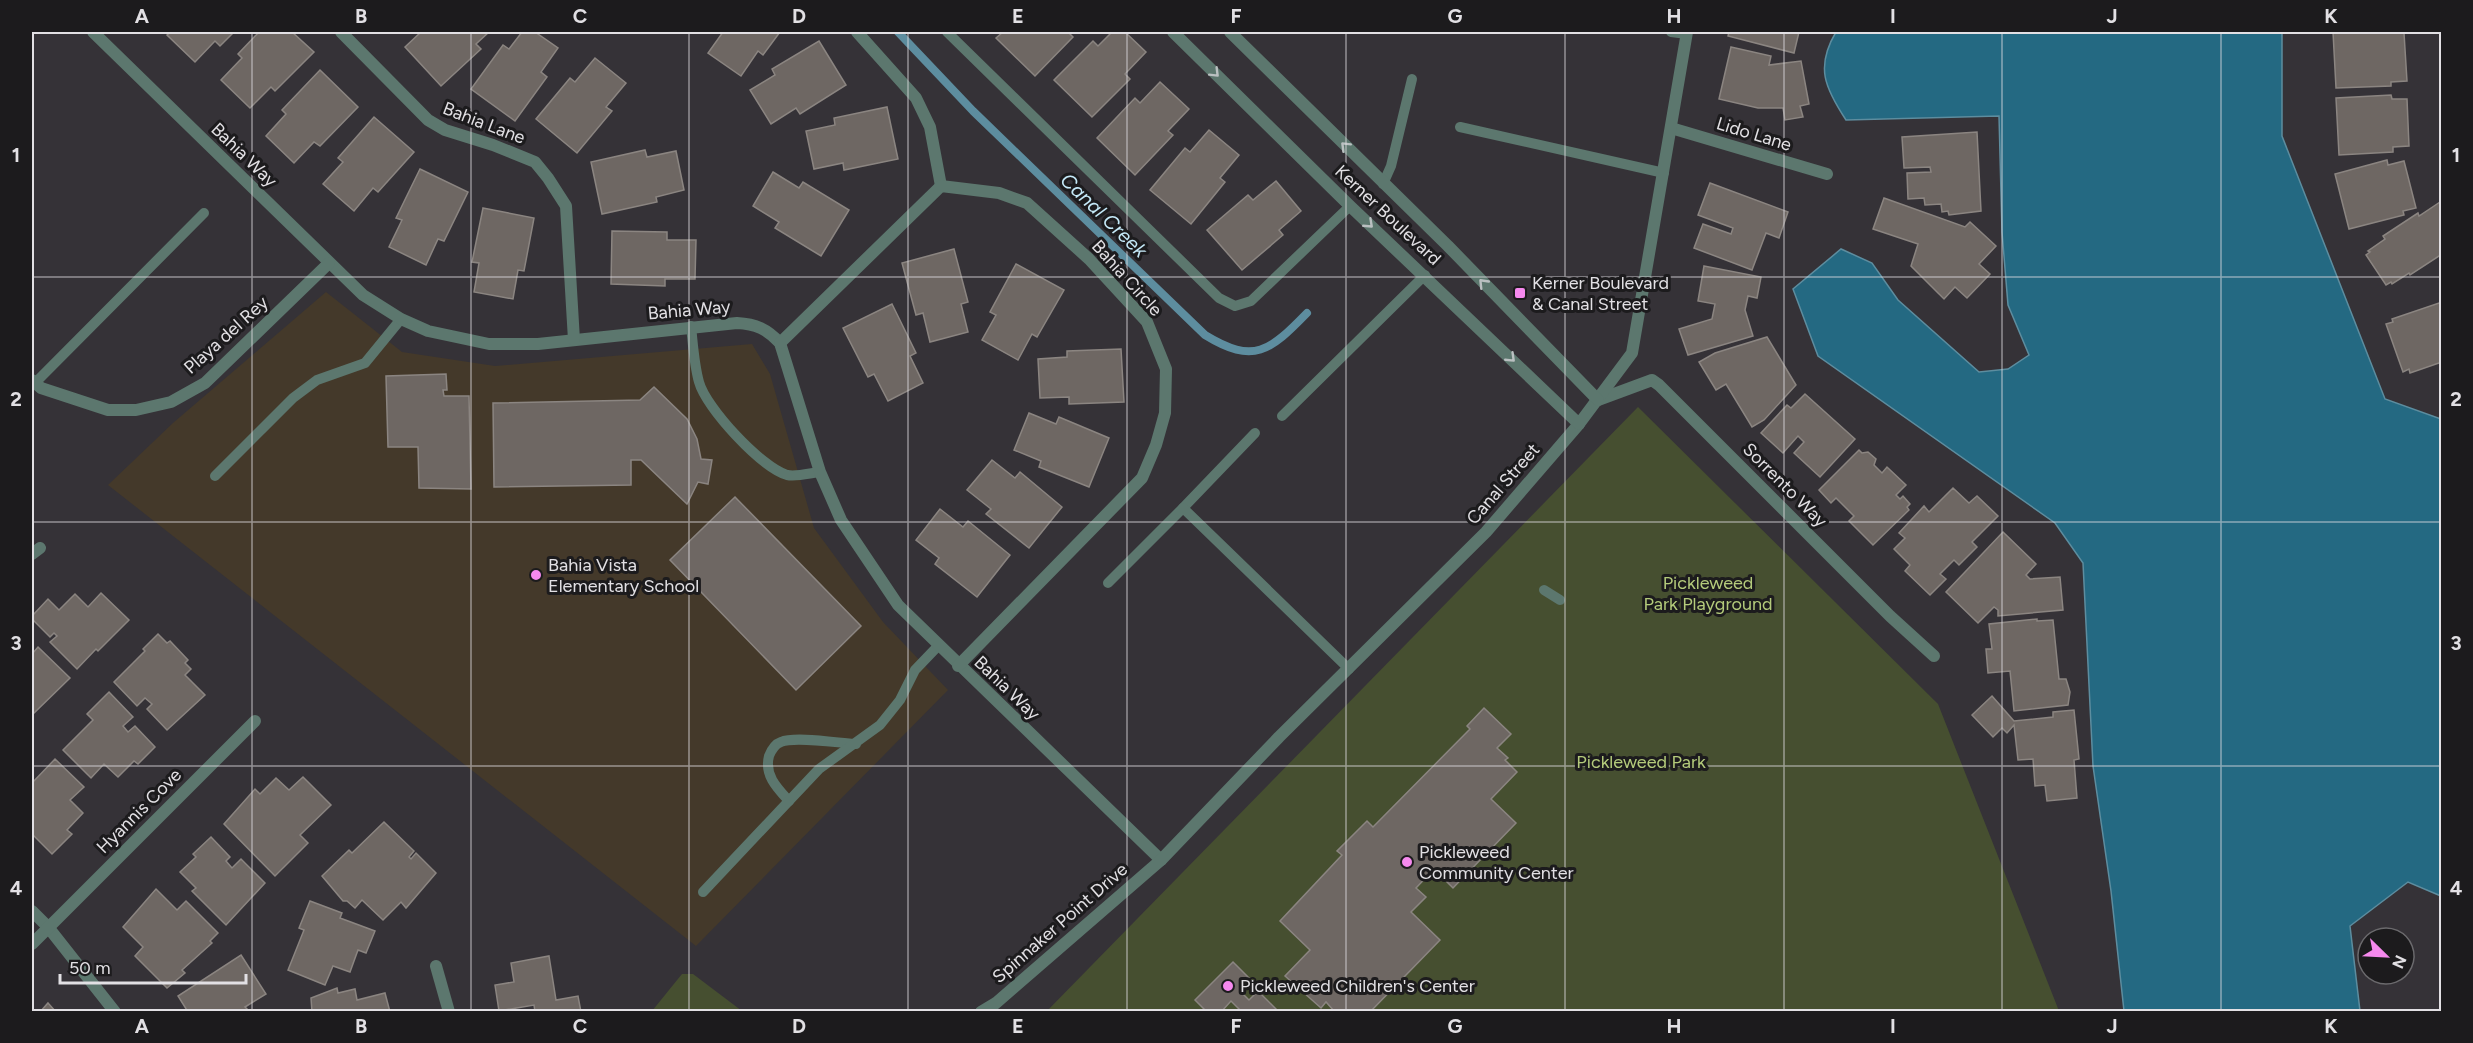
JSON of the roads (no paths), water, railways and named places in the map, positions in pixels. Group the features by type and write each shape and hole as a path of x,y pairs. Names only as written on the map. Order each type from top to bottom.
{"street":[{"name":"Bahia Way","path":"93,32 363,295 401,319 428,331 489,344 538,344 737,323 752,324 770,332 780,343 820,472 842,520 861,553 898,605 958,666 1161,860"},
{"name":"Bahia Lane","path":"340,32 428,120 445,130 493,145 535,162 548,178 566,206 574,340"},
{"path":"780,343 941,186 930,127 916,98 857,32"},
{"name":"Kerner Boulevard","path":"1173,32 1350,206 1579,424"},
{"name":"Kerner Boulevard","path":"1230,32 1448,246 1598,400"},
{"name":"Canal Street","path":"1161,860 1279,738 1486,532 1579,424 1632,352 1687,33"},
{"name":"Lido Lane","path":"1671,128 1827,174"},
{"name":"Bahia Circle","path":"941,186 999,194 1027,204 1089,260 1147,322 1166,369 1165,413 1156,445 1142,478 958,666"},
{"name":"Playa del Rey","path":"33,382 41,388 108,410 136,410 171,402 205,383 329,263"},
{"name":"Sorrento Way","path":"1598,400 1652,380 1659,384 1882,608 1934,656"},
{"name":"Hyannis Cove","path":"32,944 255,721"},
{"name":"Spinnaker Point Drive","path":"981,1011 996,1003 1161,860"},
{"path":"32,910 114,1011"},
{"path":"435,966 449,1011"}],"lane":[{"path":"947,32 1219,298 1235,306 1251,301 1350,206"},
{"path":"1671,32 1687,33"},
{"path":"1383,184 1391,166 1412,79"},
{"path":"1460,127 1664,172"},
{"path":"33,382 204,213"},
{"path":"1282,416 1425,275"},
{"path":"215,476 293,398 317,380 366,363 401,319"},
{"path":"692,326 699,384 712,408 772,469 790,476 820,472"},
{"path":"1108,583 1256,433"},
{"path":"1183,508 1349,669"},
{"path":"1544,590 1560,600"},
{"path":"703,892 819,769 880,725 900,700 915,670 938,646"},
{"path":"789,801 773,784 767,766 770,753 778,743 792,740 856,744"}],"water":[{"path":"1836,32 2282,32 2282,136 2385,399 2441,419 2441,896 2408,882 2350,926 2360,1011 2124,1011 2111,891 2093,766 2083,563 2055,523 1818,356 1793,289 1841,249 1872,263 1898,300 1979,372 2008,369 2029,355 2008,305 2002,232 1999,116 1846,120 1833,98 1825,77 1824,67"}],"waterway":[{"name":"Canal Creek","path":"898,32 973,111 1205,335 1236,350 1260,350 1282,337 1307,313"}],"place":[{"name":"Kerner Boulevard & Canal Street","path":"1520,293"},
{"name":"Bahia Vista Elementary School","path":"536,575"},
{"name":"Pickleweed Community Center","path":"1407,862"},
{"name":"Pickleweed Children's Center","path":"1228,986"}],"park label":[{"name":"Pickleweed Park Playground","path":"1708,593"},
{"name":"Pickleweed Park","path":"1641,762"}]}
